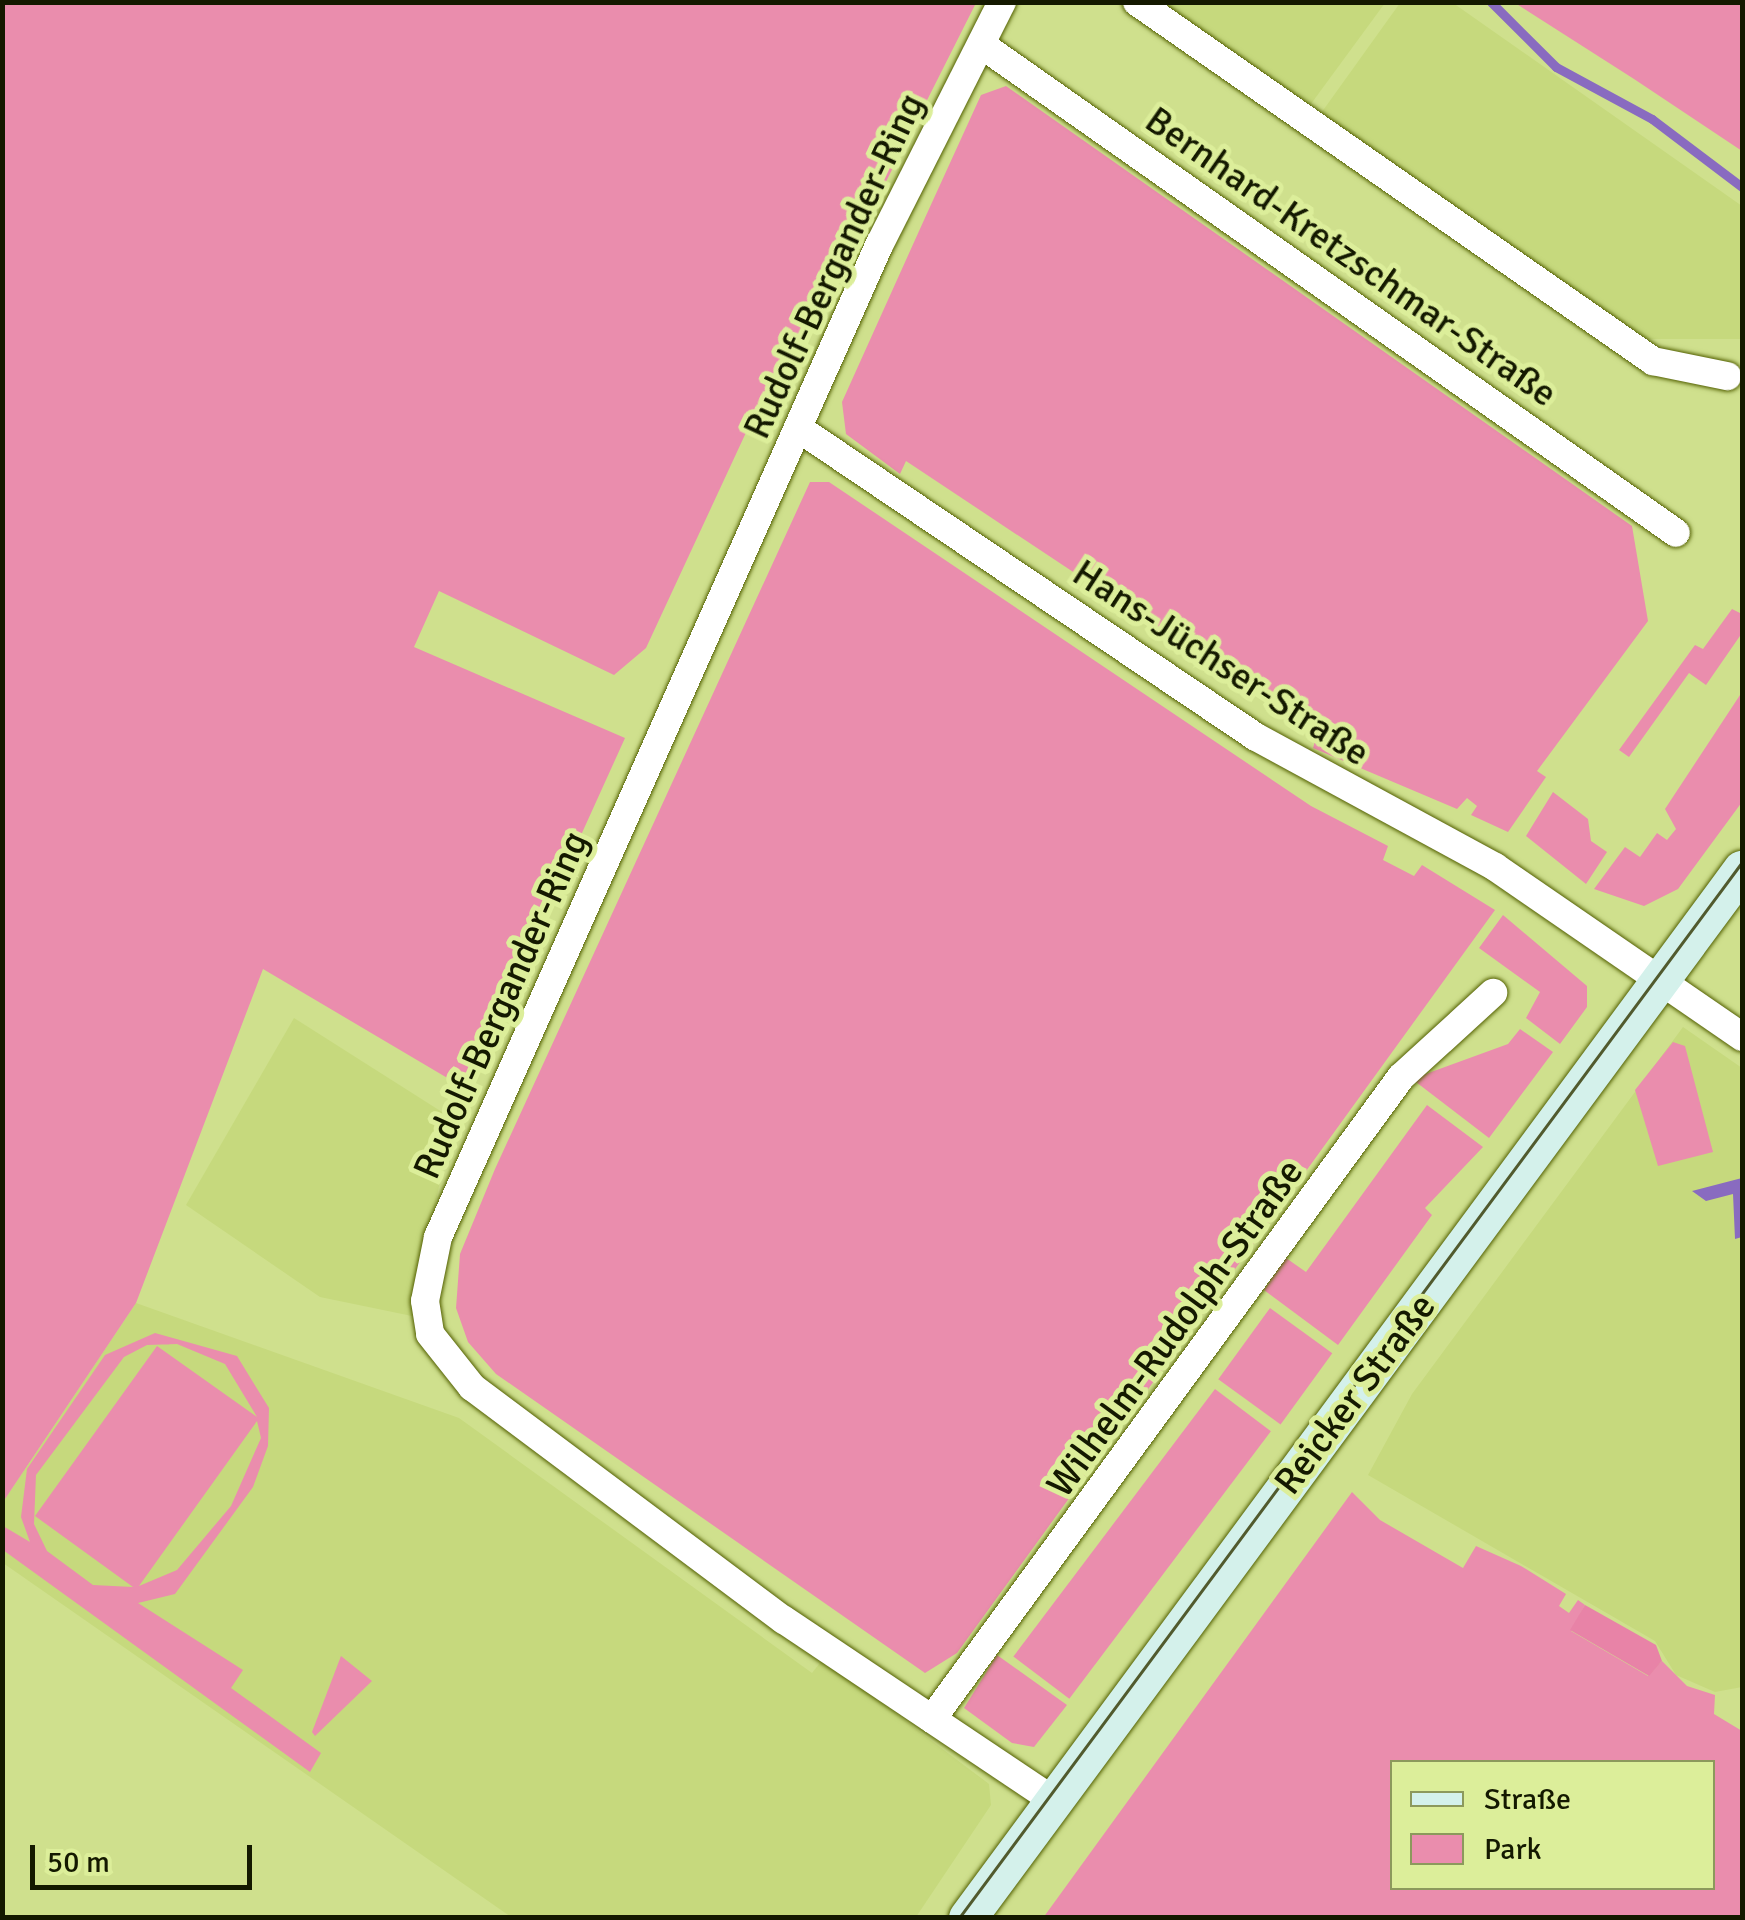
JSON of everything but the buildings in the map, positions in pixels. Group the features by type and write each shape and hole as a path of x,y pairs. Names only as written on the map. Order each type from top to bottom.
{"street":[{"name":"Rudolf-Bergander-Ring","path":"1002,2 798,428 438,1237 425,1301 430,1334 472,1388 1054,1801"},
{"path":"1137,2 1653,361 1728,376"},
{"name":"Bernhard-Kretzschmar-Straße","path":"982,44 1676,533"},
{"name":"Hans-Jüchser-Straße","path":"798,428 1332,786 1495,868 1663,976 1742,1037"},
{"name":"Reicker Straße","path":"968,1918 1742,870"},
{"name":"Wilhelm-Rudolph-Straße","path":"932,1718 1401,1077 1492,993"}],"shaded area":[{"path":"1163,3 1385,3 1308,108"},
{"path":"1400,3 1453,3 1742,206 1742,339 1637,339 1319,116"},
{"path":"294,1018 453,1119 412,1316 320,1297 186,1205"},
{"path":"1683,1027 1742,1068 1742,1687 1715,1692 1676,1675 1655,1641 1368,1475 1412,1394"},
{"path":"1742,1178 1742,1237 1735,1239 1733,1194 1706,1201 1692,1191"},
{"path":"136,1303 459,1418 812,1673 823,1659 989,1784 991,1805 916,1917 511,1917 3,1563 3,1502"},
{"path":"1585,1605 1656,1645 1662,1661 1649,1676 1570,1630"}],"green space":[{"path":"3,2 976,3 768,416 756,411 646,648 614,675 439,591 414,647 625,738 466,1089 263,969 136,1303 3,1502"},
{"path":"1515,3 1742,3 1742,151 1634,79"},
{"path":"1006,86 1632,526 1648,621 1537,771 1546,777 1508,832 1471,815 1477,806 1467,798 1457,809 1313,748 1317,734 906,461 900,474 846,434 842,402 981,95"},
{"path":"810,482 829,482 1311,806 1388,846 1383,860 1414,876 1422,865 1495,910 957,1653 925,1673 496,1374 468,1342 456,1308 460,1254 495,1169"},
{"path":"1732,609 1742,614 1742,633 1706,685 1689,673 1629,757 1619,750 1695,645 1703,649"},
{"path":"1742,692 1742,802 1678,889 1644,906 1594,889 1625,847 1640,857 1657,833 1667,840 1676,829 1665,809"},
{"path":"1553,792 1588,819 1591,841 1607,852 1586,884 1526,836"},
{"path":"1503,915 1587,986 1587,1007 1560,1044 1526,1018 1540,992 1479,948"},
{"path":"1520,1029 1553,1052 1489,1138 1412,1079 1508,1044"},
{"path":"1673,1042 1685,1046 1713,1152 1658,1166 1635,1090"},
{"path":"1427,1105 1483,1147 1425,1208 1432,1215 1338,1345 1264,1290 1286,1258 1306,1272"},
{"path":"1270,1308 1332,1353 1281,1424 1218,1379"},
{"path":"155,1333 237,1356 269,1408 268,1446 253,1487 175,1594 138,1603 243,1670 231,1688 321,1753 310,1772 3,1550 3,1526 30,1542 21,1517 27,1469 105,1355","holes":["177,1344 225,1364 257,1417 157,1346 35,1516 133,1587 93,1585 47,1551 34,1524 36,1475 124,1357 147,1345","257,1421 261,1438 231,1506 177,1570 139,1586"]},
{"path":"1215,1389 1271,1431 1069,1699 1013,1657"},
{"path":"1352,1492 1380,1520 1463,1568 1476,1546 1521,1566 1566,1594 1559,1606 1569,1613 1578,1600 1585,1605 1571,1631 1648,1676 1662,1661 1687,1686 1715,1695 1714,1714 1742,1731 1742,1917 1043,1918"},
{"path":"997,1655 1067,1705 1034,1747 1012,1743 964,1708"},
{"path":"341,1656 372,1681 315,1736 312,1732"}],"waterway":[{"path":"1491,2 1556,67 1652,119 1742,187"}],"tram line":[{"path":"959,1918 1742,862"}]}
